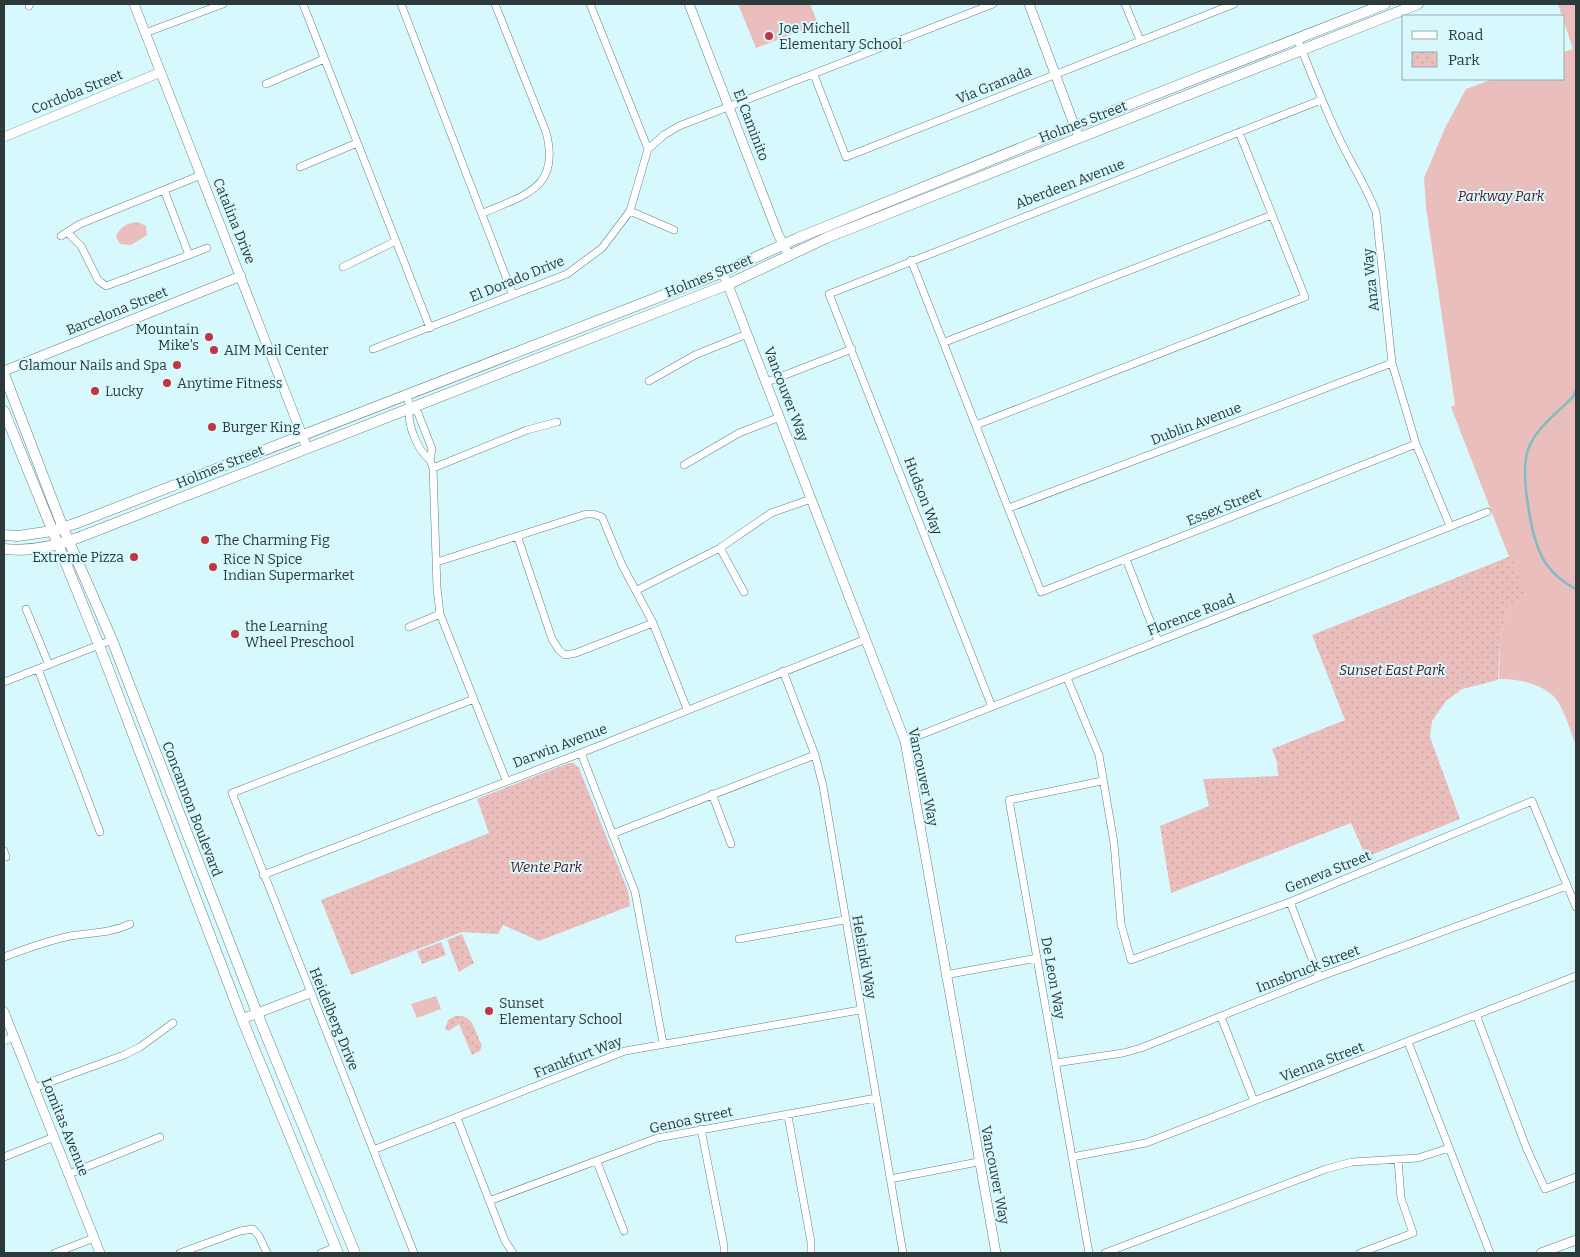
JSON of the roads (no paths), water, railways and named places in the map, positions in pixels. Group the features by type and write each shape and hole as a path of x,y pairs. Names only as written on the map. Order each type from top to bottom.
{"main road":[{"name":"Holmes Street","path":"4,535 18,536 63,528 723,272 783,245 1075,126 1385,4"},
{"name":"Holmes Street","path":"4,549 20,551 69,541 729,284 826,238 1418,4"},
{"name":"Concannon Boulevard","path":"4,372 63,528 112,640 257,1013 356,1253"},
{"name":"Concannon Boulevard","path":"4,411 98,645 242,1019 337,1250"}],"street":[{"name":"Catalina Drive","path":"134,4 307,448"},
{"path":"145,33 223,4"},
{"path":"303,4 430,328"},
{"path":"401,4 513,295"},
{"path":"483,213 532,192 543,182 550,167 551,149 546,132 495,4"},
{"path":"590,4 648,149 664,135 679,126 993,4"},
{"name":"El Caminito","path":"689,4 783,245 789,256"},
{"path":"1029,4 1079,138"},
{"path":"1126,4 1140,40"},
{"name":"Via Granada","path":"814,75 846,157 1234,4"},
{"name":"Anza Way","path":"1297,38 1321,100 1341,143 1367,190 1376,212 1392,363 1416,444 1450,526"},
{"path":"266,84 324,59"},
{"name":"Cordoba Street","path":"4,137 161,72"},
{"name":"Aberdeen Avenue","path":"829,294 911,260 1321,100"},
{"path":"976,425 1305,297 1239,132"},
{"path":"300,167 357,143"},
{"name":"El Dorado Drive","path":"373,349 567,274 602,248 630,211 648,149"},
{"path":"201,175 80,224 64,234 81,246 98,280 106,286 207,248"},
{"path":"164,190 189,255"},
{"path":"630,211 674,230"},
{"path":"945,342 1272,215"},
{"path":"343,267 396,241"},
{"path":"911,260 1009,508"},
{"name":"Vancouver Way","path":"723,272 905,741 978,1162 996,1253"},
{"name":"Barcelona Street","path":"4,372 241,276"},
{"name":"Hudson Way","path":"829,294 992,707"},
{"path":"649,381 695,355 748,334"},
{"path":"767,382 852,349"},
{"name":"Dublin Avenue","path":"1009,508 1392,363"},
{"path":"406,396 410,407 418,413 432,449 430,460 433,468 440,614 506,780"},
{"path":"684,465 739,433 780,417"},
{"path":"433,468 527,430 557,422"},
{"name":"Essex Street","path":"1009,508 1041,592 1416,444"},
{"path":"637,590 720,548 771,513 811,499"},
{"name":"Florence Road","path":"905,741 1487,512"},
{"path":"437,562 518,538 586,514 602,517 622,565 637,590 653,624 687,709"},
{"path":"518,538 552,639 558,650 565,655 576,653 653,624"},
{"path":"720,548 744,592"},
{"path":"1126,560 1158,641"},
{"path":"26,609 49,665"},
{"path":"409,627 440,614"},
{"name":"Darwin Avenue","path":"263,875 506,780 582,753 687,709 866,639"},
{"path":"4,682 112,640"},
{"path":"38,669 100,832"},
{"name":"Helsinki Way","path":"783,671 815,754 823,786 844,920 903,1253"},
{"path":"1067,678 1099,755 1102,781"},
{"name":"Heidelberg Drive","path":"414,1253 232,793 474,699"},
{"path":"582,753 635,892 663,1043"},
{"path":"612,834 815,754"},
{"name":"De Leon Way","path":"1089,1253 1009,800 1102,781"},
{"name":"Geneva Street","path":"1102,781 1114,843 1121,924 1131,960 1290,902 1532,801 1567,886"},
{"path":"712,794 731,844"},
{"path":"1567,886 1576,907"},
{"name":"Innsbruck Street","path":"1055,1063 1123,1053 1141,1048 1319,978 1567,886"},
{"path":"1290,902 1319,978"},
{"path":"740,939 844,920"},
{"path":"4,957 51,941 73,936 113,932 130,924"},
{"path":"945,975 1037,958"},
{"name":"Vienna Street","path":"1072,1158 1146,1143 1576,976"},
{"path":"242,1019 310,992"},
{"name":"Frankfurt Way","path":"373,1150 625,1051 860,1010"},
{"name":"Lomitas Avenue","path":"4,1012 100,1253"},
{"path":"1477,1016 1526,1147 1546,1189 1576,1178"},
{"path":"1221,1017 1254,1101"},
{"path":"34,1088 124,1055 140,1047 173,1024"},
{"path":"4,1040 14,1036"},
{"path":"1408,1042 1490,1253"},
{"name":"Genoa Street","path":"489,1201 657,1138 701,1129 788,1116 876,1098"},
{"path":"788,1116 811,1242 811,1253"},
{"path":"457,1118 505,1241 513,1253"},
{"path":"701,1129 724,1253"},
{"path":"4,1157 54,1137"},
{"path":"69,1174 160,1137"},
{"path":"1105,1253 1326,1168 1352,1162 1418,1158 1450,1148"},
{"path":"1360,1253 1413,1233 1401,1198 1398,1160"},
{"path":"597,1162 624,1231"},
{"path":"890,1179 978,1162"},
{"path":"180,1253 240,1231 253,1229 259,1236 267,1253"},
{"path":"55,1253 94,1238"},
{"path":"1541,1253 1576,1240"},
{"path":"321,1253 337,1250"}],"waterway":[{"path":"1576,390 1573,397 1546,422 1534,437 1527,453 1525,464 1526,494 1532,527 1541,555 1557,576 1576,589"}],"place":[{"name":"Joe Michell Elementary School","path":"769,36"},
{"name":"Mountain Mike's","path":"209,337"},
{"name":"AIM Mail Center","path":"214,350"},
{"name":"Glamour Nails and Spa","path":"177,365"},
{"name":"Anytime Fitness","path":"167,383"},
{"name":"Lucky","path":"95,391"},
{"name":"Burger King","path":"212,427"},
{"name":"The Charming Fig","path":"205,540"},
{"name":"Extreme Pizza","path":"134,557"},
{"name":"Rice N Spice Indian Supermarket","path":"213,567"},
{"name":"the Learning Wheel Preschool","path":"235,634"},
{"name":"Sunset Elementary School","path":"489,1011"}],"park label":[{"name":"Parkway Park","path":"1501,196"},
{"name":"Sunset East Park","path":"1392,670"},
{"name":"Wente Park","path":"546,867"}]}
